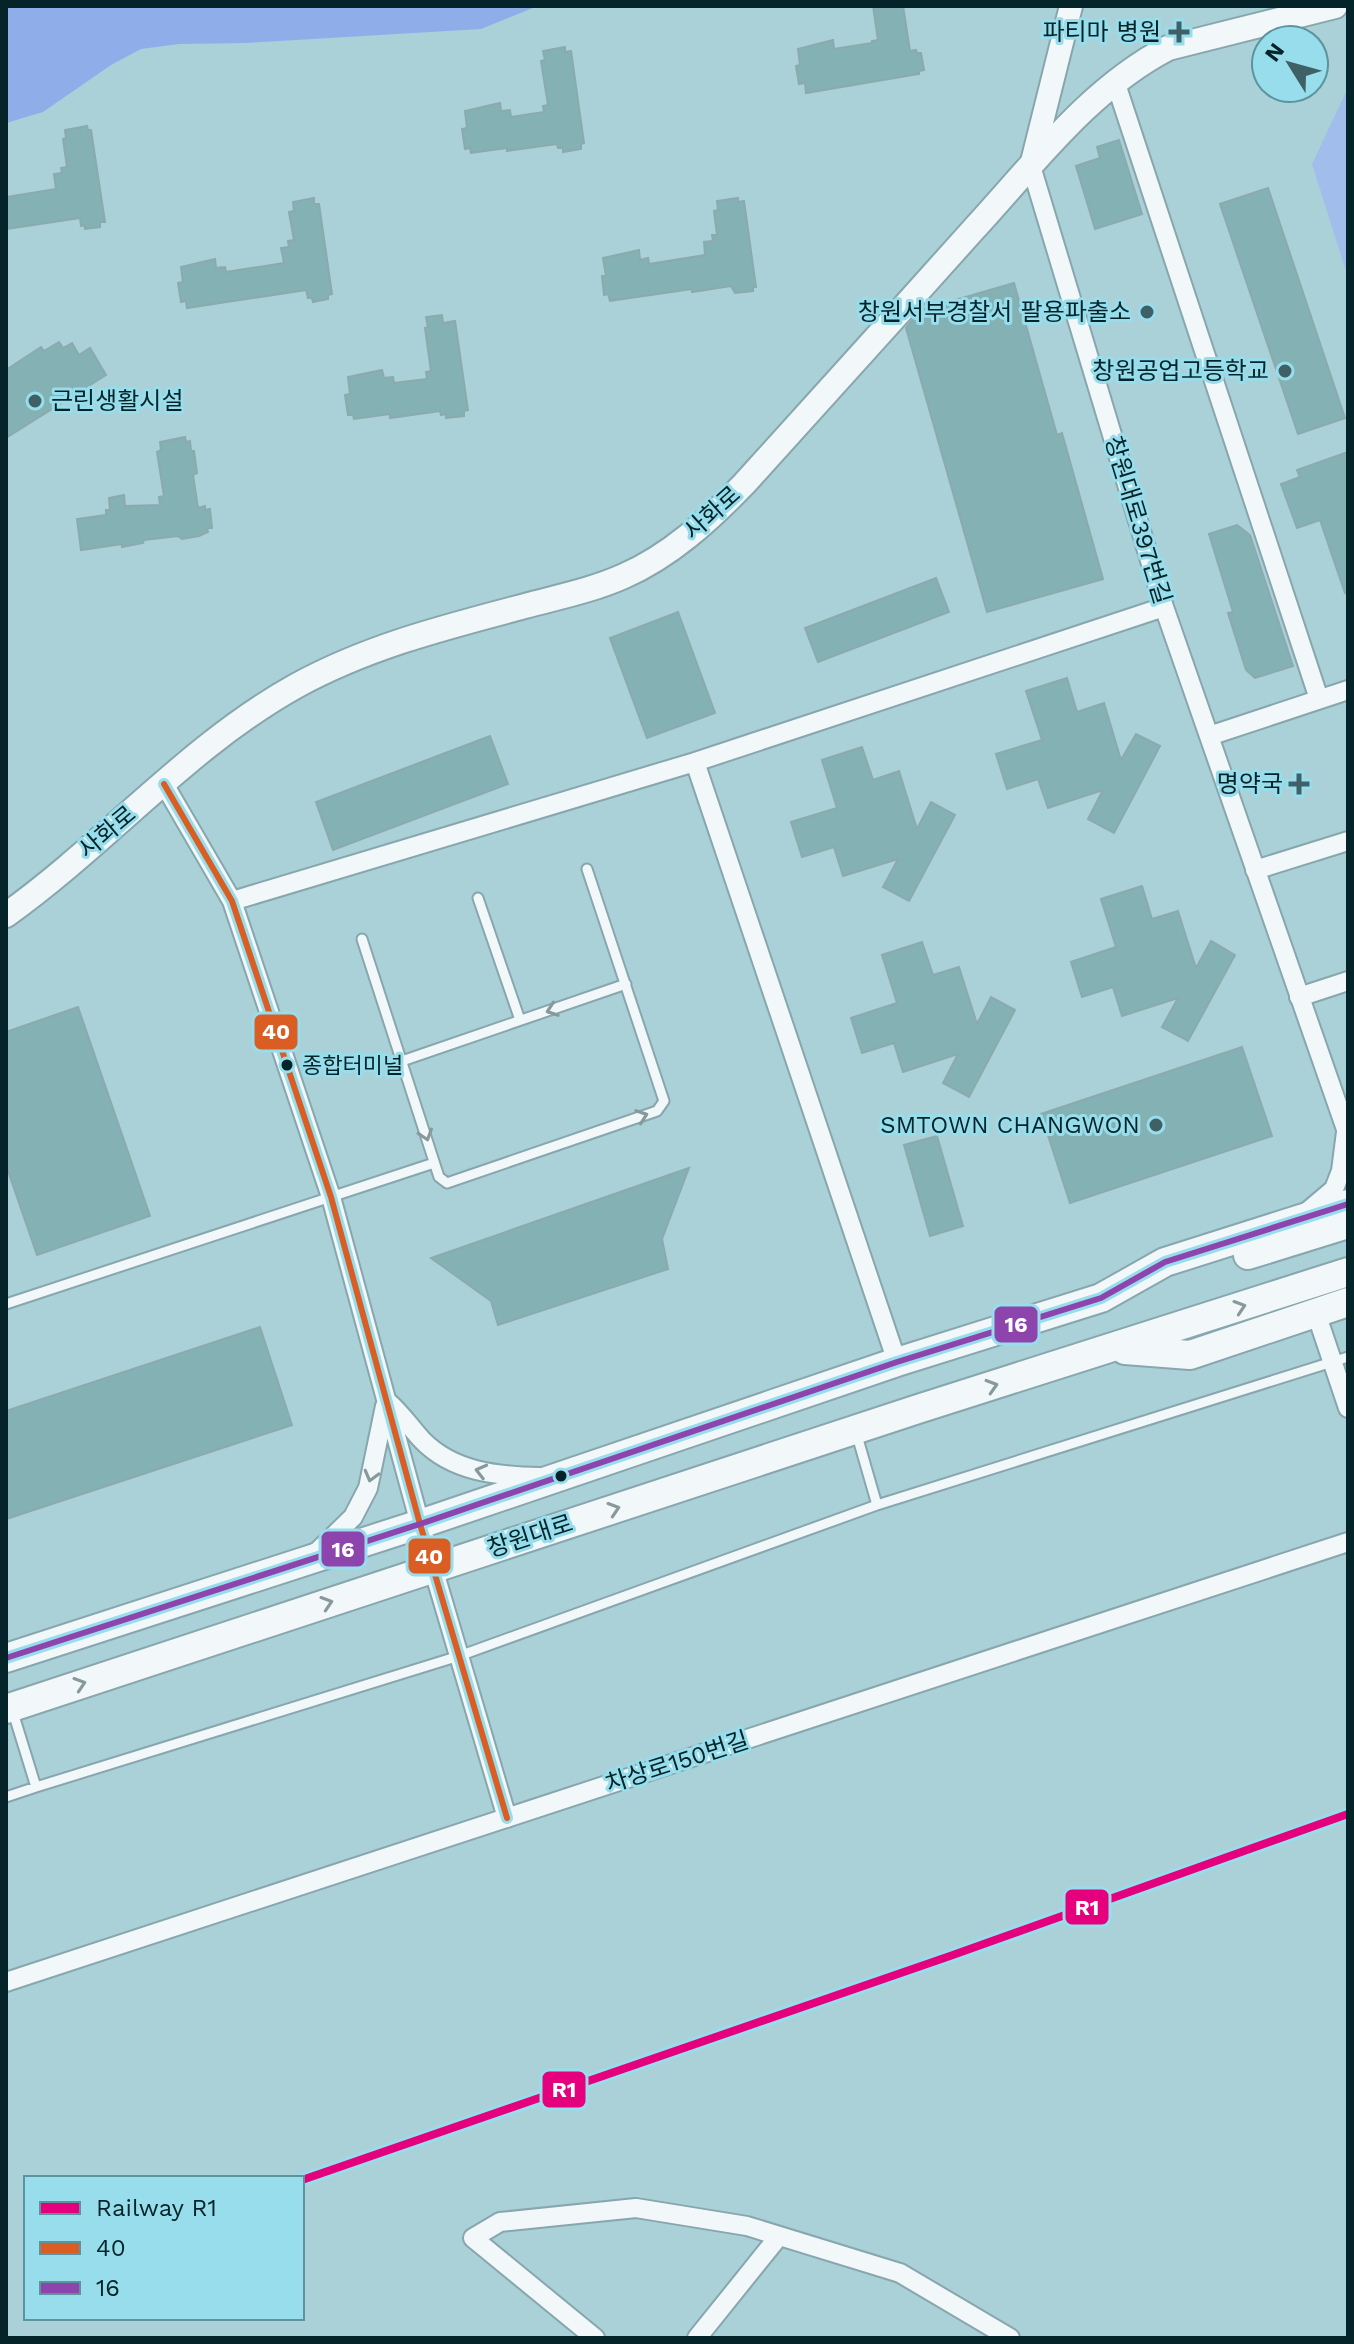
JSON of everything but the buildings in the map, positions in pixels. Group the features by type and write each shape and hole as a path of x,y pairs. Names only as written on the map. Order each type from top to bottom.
{"main road":[{"name":"사화로","path":"6,915 226,729 295,686 350,658 393,642 610,581 632,572 676,545 717,512 744,484 1031,166 1115,81 1168,48 1335,6"},
{"name":"창원대로","path":"6,1658 420,1524 897,1362 1101,1298 1165,1262 1348,1204"},
{"path":"1101,1298 1348,1224"},
{"name":"창원대로","path":"9,1708 918,1409 1348,1272"},
{"path":"1112,1349 1190,1355 1348,1302"}],"street":[{"path":"1031,166 1071,6"},
{"path":"1115,81 1319,699"},
{"name":"창원대로397번길","path":"1031,166 1164,607 1347,1133"},
{"path":"232,901 695,762 1164,607"},
{"path":"1209,736 1348,690"},
{"path":"695,762 897,1362"},
{"path":"164,784 232,901 331,1197 420,1524 507,1818"},
{"path":"1255,870 1348,841"},
{"path":"1299,997 1348,981"},
{"path":"1299,1218 1334,1189 1341,1171 1347,1133"},
{"path":"1316,1313 1340,1360 1348,1408"},
{"path":"386,1400 423,1441 457,1464 477,1472 504,1476 558,1477"},
{"path":"306,1561 353,1517 368,1488 386,1400"},
{"name":"차상로150번길","path":"6,1982 1348,1542"},
{"path":"595,2338 473,2238 500,2222 636,2208 747,2226 900,2273 1010,2338"},
{"path":"697,2338 779,2236"}],"lane":[{"path":"362,939 434,1163 439,1177 447,1183 657,1111 664,1101 587,869"},
{"path":"478,898 520,1020"},
{"path":"402,1061 626,984"},
{"path":"6,1304 434,1163"},
{"path":"6,1797 459,1656 877,1505 1340,1360"},
{"path":"855,1430 877,1505"},
{"path":"9,1708 36,1787"}],"shaded area":[{"path":"6,6 538,6 481,29 179,44 141,49 111,65 43,112 6,123"},
{"path":"1348,88 1348,277 1312,164"}],"rail line":[{"name":"R1","path":"304,2179 950,1956 1348,1814"}],"transit line":[{"name":"40","path":"164,784 232,901 331,1197 420,1524 507,1818"},
{"name":"16","path":"6,1658 420,1524 897,1362 1101,1298 1165,1262 1348,1204"}],"place":[{"name":"파티마 병원","path":"1179,32"},
{"name":"창원서부경찰서 팔용파출소","path":"1147,312"},
{"name":"창원공업고등학교","path":"1285,371"},
{"name":"근린생활시설","path":"35,401"},
{"name":"명약국","path":"1299,784"},
{"name":"종합터미널","path":"287,1065"},
{"name":"SMTOWN CHANGWON","path":"1156,1125"}]}
